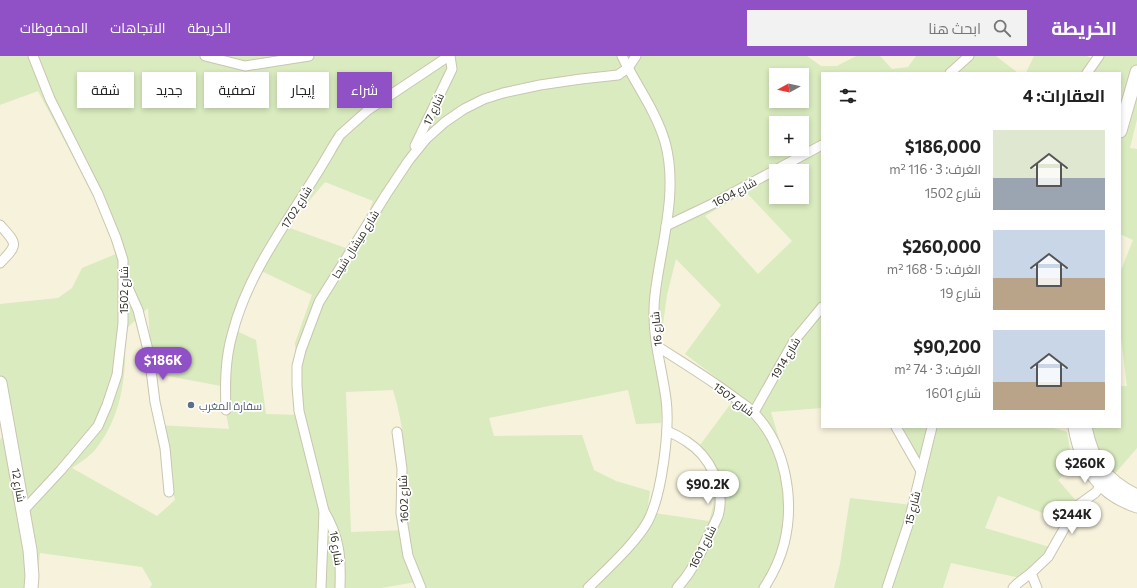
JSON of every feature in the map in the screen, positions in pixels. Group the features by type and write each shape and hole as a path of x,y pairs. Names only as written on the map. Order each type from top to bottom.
{"main road":[{"path":"1121,128 1137,72"},
{"name":"شارع 12","path":"0,383 4,421 30,550 32,576 30,588"},
{"path":"1075,428 1081,451 1089,468 1101,486 1126,502 1137,506"},
{"path":"1085,428 1090,447 1101,469 1108,478 1137,496"}],"street":[{"name":"شارع 1502","path":"23,511 98,426 117,375 123,323 123,260 113,230 98,194 50,99 33,56"},
{"path":"205,56 245,66 309,56"},
{"name":"شارع 17","path":"409,160 452,69 449,56"},
{"name":"شارع 1702","path":"226,410 225,384 227,360 232,334 242,303 254,277 273,243 332,148 340,136 368,110 449,56"},
{"name":"شارع 16","path":"588,588 636,538 648,520 656,498 663,463 667,431 666,400 654,327 654,295 671,187 670,163 665,142 656,119 622,56"},
{"path":"628,68 636,56"},
{"path":"951,72 969,56"},
{"path":"1088,72 1099,56"},
{"name":"شارع ميشال شيحا","path":"321,588 324,511 299,411 296,386 297,366 301,350 319,302 409,160 426,139 445,122 464,109 503,93 581,78 618,75 628,68"},
{"name":"شارع 1604","path":"666,226 712,204 821,146"},
{"path":"0,225 14,242 14,247 0,263"},
{"path":"124,277 138,310 149,354 165,448 169,492"},
{"name":"شارع 1914","path":"754,412 794,341 821,308"},
{"name":"شارع 1507","path":"657,346 754,412 768,431 777,450 784,469 788,489 788,519 784,544 777,566 764,588"},
{"path":"897,428 921,471"},
{"name":"شارع 15","path":"887,588 908,525 932,428"},
{"name":"شارع 1601","path":"667,431 687,441 700,452 712,469 718,485 720,501 718,516 701,553 677,588"},
{"name":"شارع 1602","path":"397,432 402,469 401,513 408,556 421,588"},
{"path":"1013,588 1048,558 1077,506 1095,493 1101,486"},
{"name":"شارع 16","path":"324,511 332,524 337,538 340,563 340,588"},
{"path":"1031,573 1037,588"}],"green space":[{"path":"0,56 807,56 821,66 837,66 856,56 880,56 892,69 908,67 916,56 996,56 1017,72 821,72 821,408 771,412 786,463 789,517 765,588 596,588 595,586 593,588 419,588 416,582 381,588 150,588 152,584 142,567 40,553 36,588 0,588 0,440 5,433 0,417 0,304 58,298 72,288 82,268 123,251 38,91 0,105","holes":["325,182 373,201 354,251 287,227","746,192 792,241 758,274 705,216","676,259 721,305 685,354 738,394 700,445 713,482 714,500 709,521 647,512 650,491 616,481 594,470 582,435 494,436 489,418 628,390 636,424 661,423 663,401 661,349 662,332 667,295","255,268 312,295 295,343 300,415 266,414 256,340 232,329","148,308 152,373 221,386 229,429 157,425 175,500 157,516 72,468 93,452 113,420 122,391 124,376 124,331","393,390 404,442 406,476 406,530 351,532 346,392"]},
{"path":"1034,56 1087,56 1097,62 1101,56 1137,56 1137,119 1130,148 1137,149 1137,448 1106,484 1091,428 1121,428 1121,386 1127,386 1121,339 1121,270 1133,240 1121,234 1121,72 1026,72"},
{"path":"903,428 1054,428 1067,432 1073,468 1058,480 1078,503 1067,522 998,496 985,528 1053,548 1029,580 951,563 943,588 834,588 840,564 850,498 912,505 920,463"}],"place":[{"name":"سفارة المغرب","path":"191,405"}]}
